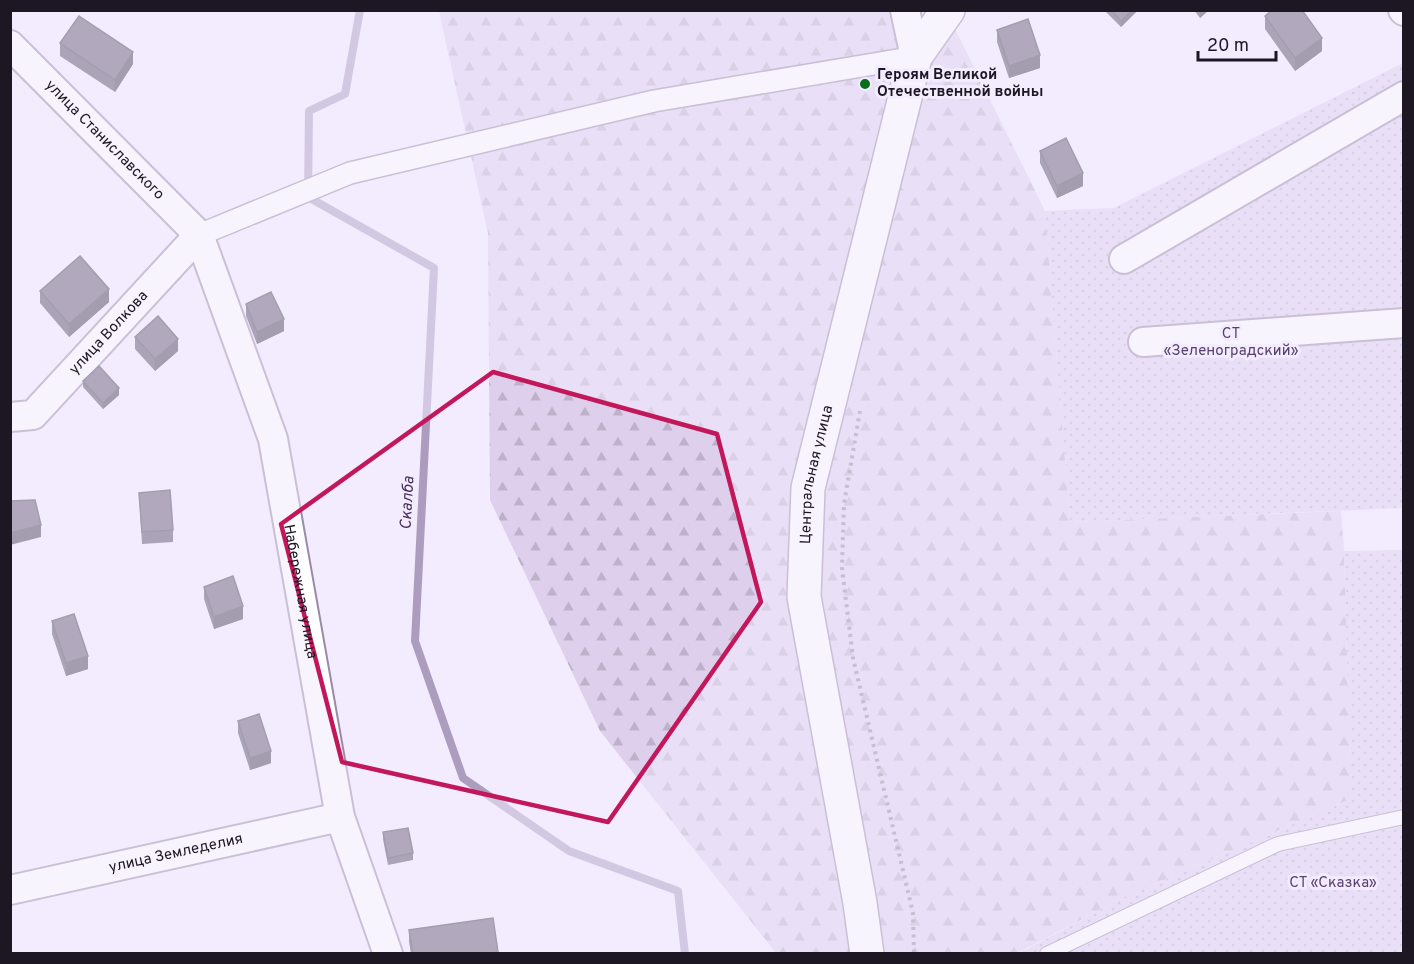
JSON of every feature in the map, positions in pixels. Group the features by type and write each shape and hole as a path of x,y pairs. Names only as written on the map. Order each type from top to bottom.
{"street":[{"path":"199,235 350,173 654,101 915,57 905,10"},
{"name":"Центральная улица","path":"867,954 860,903 804,597 808,488 915,57 948,10"},
{"name":"улица Станиславского","path":"10,45 199,235"},
{"path":"1124,259 1404,96"},
{"name":"улица Волкова","path":"10,417 33,415 199,235"},
{"name":"Набережная улица","path":"199,235 273,439 340,817 388,954"},
{"path":"1143,342 1404,323"},
{"name":"улица Земледелия","path":"10,890 340,817"}],"lane":[{"path":"1047,954 1278,844 1404,817"}],"path":[{"path":"861,404 844,504 842,568 853,658 913,913 914,954"}],"highlighted area":[{"path":"493,372 717,434 761,602 608,822 342,762 281,524"}],"green space":[{"path":"439,11 949,11 956,31 1045,211 1070,522 1341,511 1351,799 1120,899 1018,953 776,953 600,731 490,500 488,233"},
{"name":"СТ «Зеленоградский»","path":"1403,63 1403,508 1070,522 1045,211 1114,208"},
{"name":"СТ «Сказка»","path":"1403,550 1403,953 1018,954 1120,899 1351,799 1344,551"}],"building":[{"path":"1111,10 1132,10 1121,21"},
{"path":"1272,10 1302,10 1322,38 1295,58 1265,16"},
{"path":"79,16 133,52 115,80 60,43"},
{"path":"1028,19 1040,55 1009,66 997,30"},
{"path":"1066,138 1083,173 1057,186 1040,151"},
{"path":"80,256 109,289 69,324 40,291"},
{"path":"271,292 284,319 257,332 246,304"},
{"path":"158,316 178,339 155,359 135,337"},
{"path":"99,366 119,388 103,403 83,381"},
{"path":"170,490 173,530 142,532 139,493"},
{"path":"35,500 41,525 10,533 10,501"},
{"path":"233,576 243,606 214,617 204,587"},
{"path":"74,614 88,656 66,663 52,621"},
{"path":"259,714 271,751 250,758 238,721"},
{"path":"408,828 413,853 388,858 383,832"},
{"path":"493,918 498,952 413,954 409,930"}],"waterway":[{"name":"Скалба","path":"360,10 345,94 309,111 308,197 434,268 415,641 463,778 569,851 678,891 685,954"}],"place":[{"name":"Героям Великой Отечественной войны","path":"865,84"}]}
